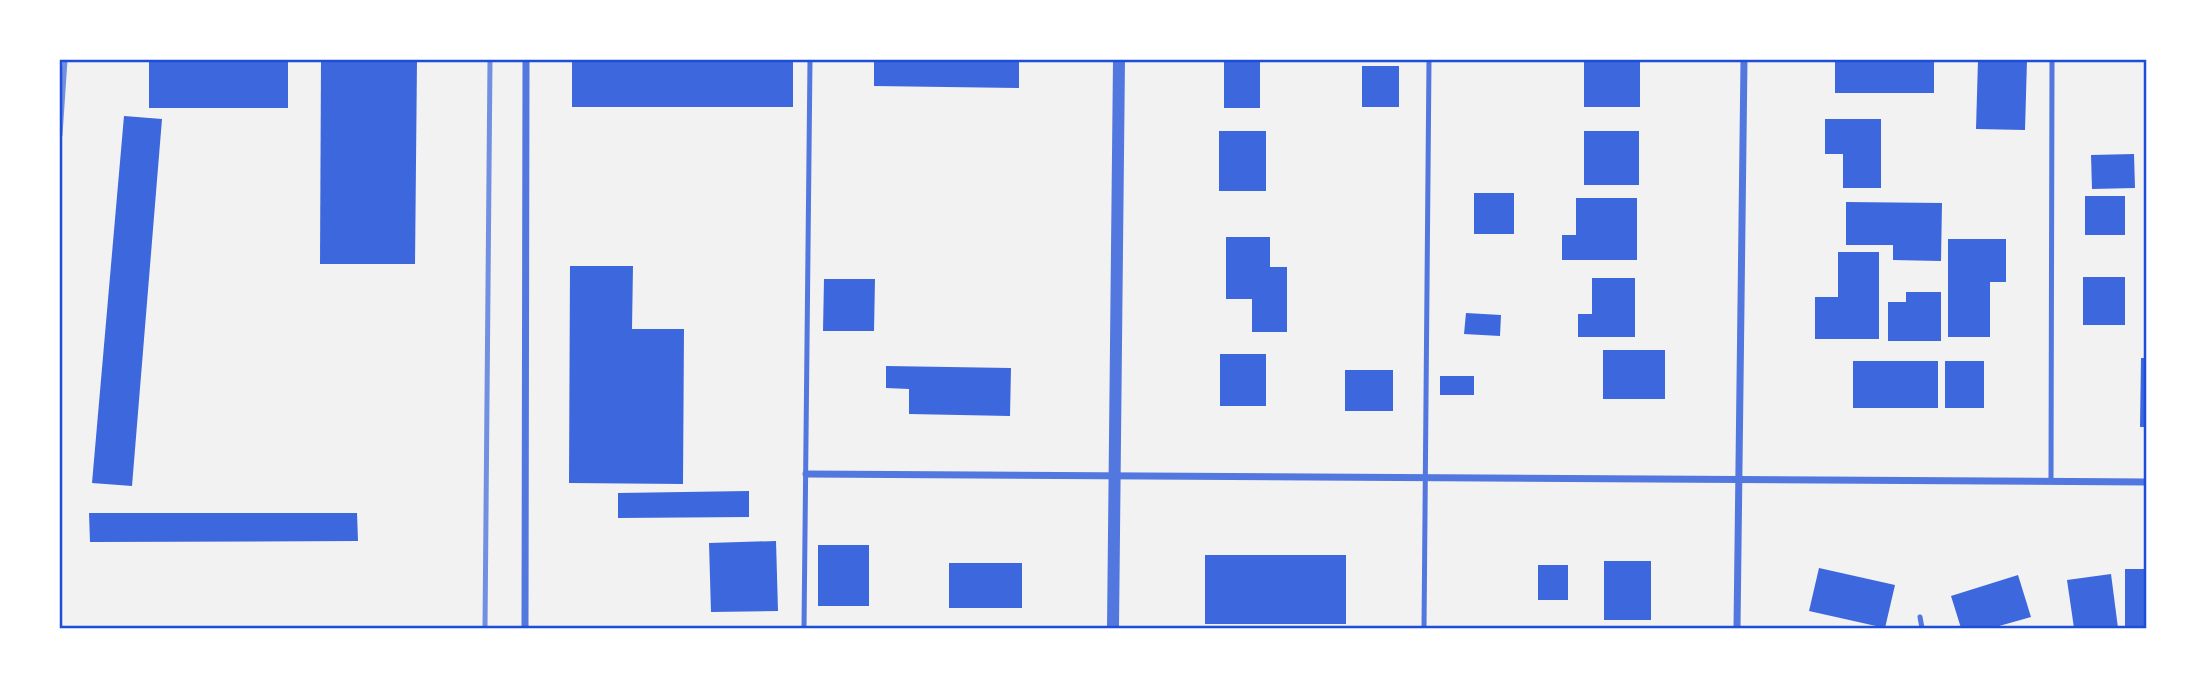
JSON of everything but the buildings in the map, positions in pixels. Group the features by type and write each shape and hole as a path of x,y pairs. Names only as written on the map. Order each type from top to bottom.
{"street":[{"path":"525,628 526,60"},
{"path":"1113,628 1119,60"},
{"path":"1737,628 1744,60"},
{"path":"806,474 1114,478 1737,478 2147,482"}],"lane":[{"path":"804,628 810,60"},
{"path":"1424,628 1429,60"},
{"path":"2051,481 2052,60"},
{"path":"1920,617 1922,628"}],"railway":[{"path":"60,135 65,60"},
{"path":"485,628 490,60"}]}
